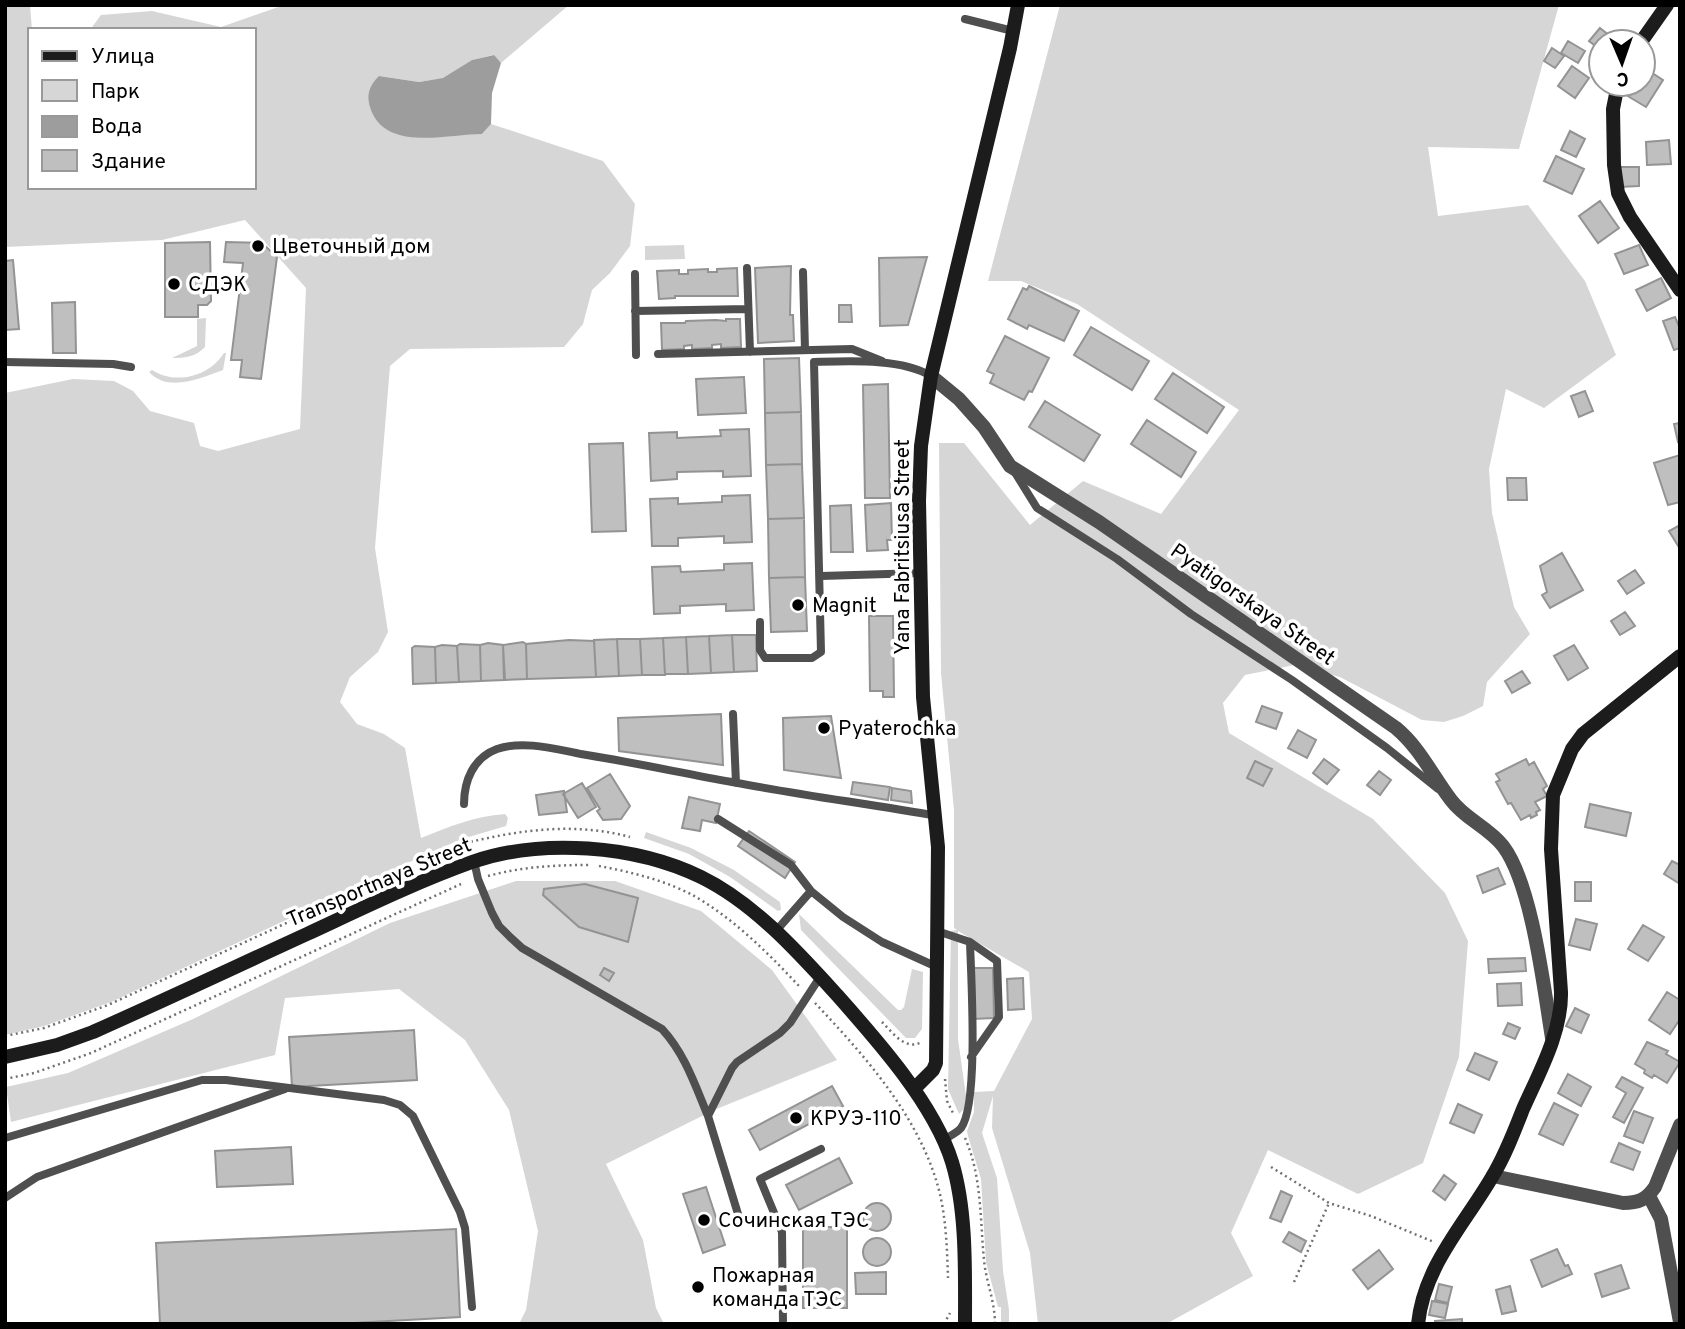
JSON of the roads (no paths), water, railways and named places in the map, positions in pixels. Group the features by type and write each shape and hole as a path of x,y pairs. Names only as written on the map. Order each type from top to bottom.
{"main road":[{"name":"Yana Fabritsiusa Street","path":"914,1090 936,1063 939,847 923,697 921,446 932,376 1017,5"},
{"path":"1651,28 1667,5"},
{"path":"1615,98 1614,165 1618,192 1630,217 1680,290"},
{"path":"1418,1324 1426,1284 1447,1245 1493,1176 1552,1038 1561,1002 1551,849 1553,795 1559,778 1572,749 1583,734 1680,656"},
{"name":"Transportnaya Street","path":"5,1057 57,1045 93,1032 368,905 474,861 521,852 567,848 637,855 670,864 704,878 742,904 775,932 820,977 886,1052 914,1090 943,1140 959,1191 965,1265 965,1324"}],"street":[{"name":"Pyatigorskaya Street","path":"932,376 960,399 984,427 1010,466 1099,522 1395,728 1415,746 1450,800 1504,847 1518,876 1527,905 1552,1038"},
{"path":"1493,1176 1623,1203 1637,1203 1649,1196 1655,1187 1680,1125"},
{"path":"1649,1196 1658,1210 1664,1229 1680,1322"}],"lane":[{"path":"965,19 1013,31"},
{"path":"747,268 750,352"},
{"path":"803,272 805,350"},
{"path":"635,274 636,355"},
{"path":"635,312 748,309"},
{"path":"658,354 852,349 895,365"},
{"path":"760,622 760,650 765,658 817,656 823,648 814,362 852,360 895,365 919,368 932,376"},
{"path":"5,362 113,363 131,368"},
{"name":"Pyatigorskaya Street","path":"1010,466 1037,508 1292,680 1387,748 1450,800"},
{"path":"821,576 921,573"},
{"path":"733,714 736,783"},
{"path":"464,804 466,784 475,764 486,754 499,748 518,746 587,755 937,816"},
{"path":"718,819 791,865 811,891 843,917 882,942 937,967"},
{"path":"474,861 478,879 499,926 522,948 662,1029 674,1043 708,1116 738,1214"},
{"path":"775,932 811,891"},
{"path":"937,931 970,942 997,961 999,1017 971,1057"},
{"path":"943,1140 961,1128 969,1109 973,1022 970,942"},
{"path":"708,1116 732,1068 790,1023 820,977"},
{"path":"5,1139 202,1080 226,1080 384,1100 400,1105 413,1116 465,1228 472,1307"},
{"path":"5,1198 37,1177 289,1088"},
{"path":"783,1324 782,1232 760,1179 821,1149"}],"water":[{"path":"494,55 501,63 492,93 491,124 482,134 420,138 404,136 379,123 371,110 369,92 379,76 419,82 443,78 472,60"}],"place":[{"name":"Цветочный дом","path":"258,246"},
{"name":"СДЭК","path":"174,284"},
{"name":"Magnit","path":"798,605"},
{"name":"Pyaterochka","path":"824,728"},
{"name":"КРУЭ-110","path":"796,1118"},
{"name":"Сочинская ТЭС","path":"704,1220"},
{"name":"Пожарная команда ТЭС","path":"698,1287"}]}
